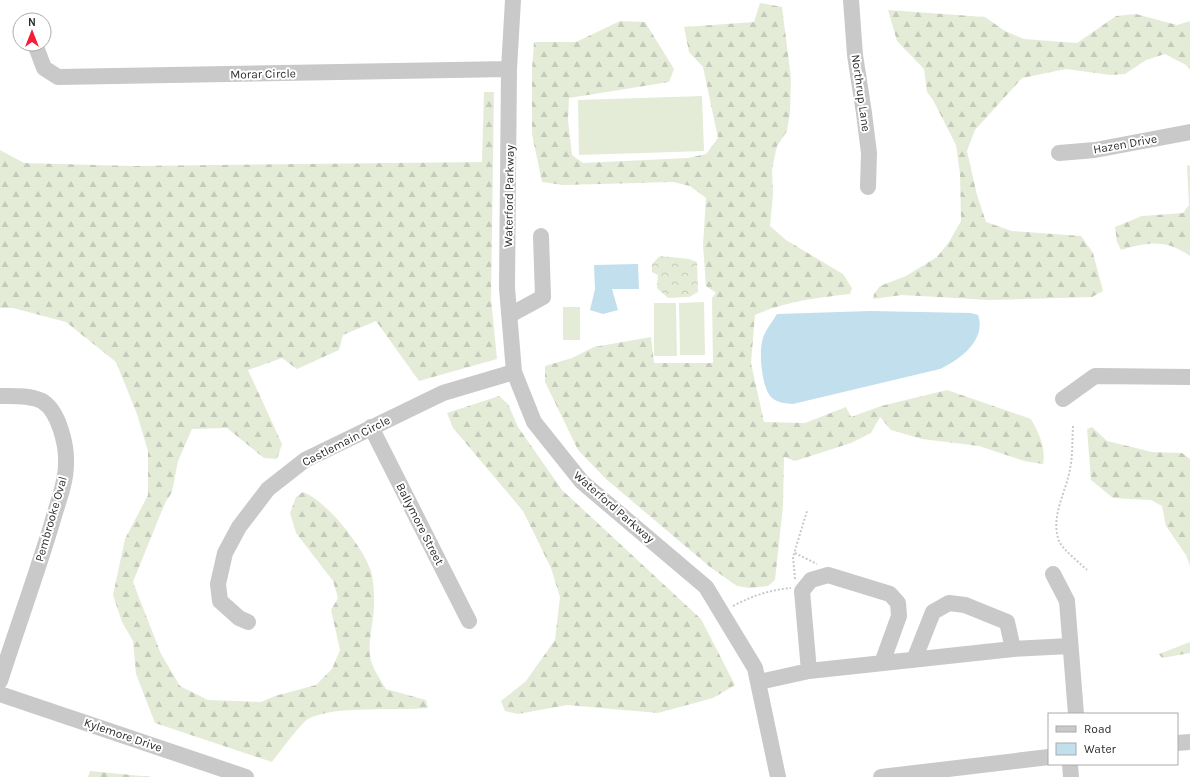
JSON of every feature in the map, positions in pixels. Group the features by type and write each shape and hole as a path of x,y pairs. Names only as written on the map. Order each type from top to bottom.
{"street":[{"name":"Waterford Parkway","path":"513,0 509,69 507,288 514,372 534,422 582,482 706,587 755,668 778,777"},
{"name":"Northrup Lane","path":"851,0 854,55 869,153 868,187"},
{"name":"Morar Circle","path":"39,52 44,68 58,77 509,69"},
{"name":"Hazen Drive","path":"1059,153 1096,150 1190,132"},
{"path":"510,315 543,297 541,236"},
{"name":"Castlemain Circle","path":"248,622 239,618 220,601 218,584 225,553 239,527 268,489 305,460 371,427 443,393 514,372"},
{"path":"1063,399 1095,376 1190,376"},
{"name":"Pembrooke Oval","path":"0,396 21,396 42,401 56,417 64,442 66,464 63,485 46,542 0,681"},
{"name":"Ballymore Street","path":"371,427 469,621"},
{"path":"1053,574 1066,601 1076,713"},
{"path":"809,671 802,591 811,580 828,575 890,594 898,603 898,616 882,663"},
{"path":"914,660 933,612 949,603 965,605 1007,622 1013,649"},
{"path":"759,682 809,671 1013,649 1070,646"},
{"name":"Kylemore Drive","path":"0,694 246,777"},
{"path":"1178,743 1190,742"},
{"path":"882,777 1048,757"},
{"path":"1070,765 1071,777"}],"path":[{"path":"1073,426 1070,469 1066,489 1059,504 1056,525 1059,543 1087,570"},
{"path":"795,580 793,557 807,511"},
{"path":"795,553 822,566"},
{"path":"733,606 751,596 775,589 795,587"}],"green space":[{"path":"760,3 782,7 791,78 790,112 787,131 777,146 772,169 773,194 770,226 786,240 843,274 852,288 850,294 790,303 755,315 751,363 764,422 805,423 846,407 851,417 881,406 947,390 1031,419 1043,446 1044,458 1043,464 1024,461 979,446 922,439 891,430 880,417 871,433 851,443 795,461 784,457 783,506 775,580 768,586 750,588 737,586 710,567 606,479 578,450 545,382 545,366 572,358 594,347 651,337 654,363 713,363 712,298 716,293 706,286 703,245 706,198 690,186 673,182 563,185 542,182 532,134 532,70 534,42 576,42 620,21 645,22 674,69 669,82 569,98 568,120 572,155 583,163 688,158 706,154 718,138 703,67 689,52 684,27 754,22"},
{"path":"888,10 985,17 1005,31 1024,39 1077,43 1116,16 1136,14 1177,25 1190,21 1190,70 1186,65 1165,54 1146,60 1125,74 1111,75 1066,69 1022,78 975,130 967,151 977,195 986,222 1012,231 1081,236 1093,253 1103,291 1092,297 989,300 902,295 873,299 874,294 880,286 906,276 937,257 949,242 961,221 960,174 956,145 933,100 927,92 924,69 897,41"},
{"path":"484,92 494,92 491,299 497,359 419,381 376,321 343,335 339,350 297,369 282,358 248,370 282,444 277,459 264,458 227,428 192,429 178,461 172,492 165,503 133,582 161,654 180,686 208,700 261,702 275,696 316,685 332,669 340,650 331,610 338,598 333,581 296,533 290,513 296,497 303,492 323,505 333,515 352,538 367,561 371,571 374,588 374,613 370,642 370,656 376,673 386,689 426,700 428,708 349,710 319,715 308,719 300,726 272,762 155,723 136,674 133,641 122,622 113,595 125,539 148,495 148,451 137,414 116,362 66,322 13,308 0,308 0,150 24,163 133,166 482,162"},
{"path":"702,96 704,151 579,155 578,100"},
{"path":"1187,165 1190,166 1190,256 1173,247 1157,244 1140,245 1121,250 1117,242 1115,227 1142,216 1183,213 1189,205"},
{"path":"660,256 689,259 697,262 698,292 689,297 668,298 657,288 658,275 652,272 652,264"},
{"path":"704,302 705,355 680,355 679,303"},
{"path":"654,303 676,303 677,356 654,356"},
{"path":"563,307 580,307 580,340 563,340"},
{"path":"499,396 508,404 518,427 562,490 701,619 735,685 713,698 658,713 567,705 518,714 505,711 501,701 526,681 555,640 560,597 551,568 523,511 453,428 447,413"},
{"path":"1092,427 1107,441 1152,452 1182,453 1190,459 1190,566 1186,555 1166,526 1162,506 1151,500 1113,498 1091,480 1087,429"},
{"path":"1190,642 1190,653 1162,658 1159,654"},
{"path":"90,771 152,777 88,777"}],"water":[{"path":"638,264 639,289 612,289 618,310 603,314 590,310 595,289 594,265"},
{"path":"870,311 971,313 978,315 980,324 979,333 970,348 963,355 940,369 793,404 783,403 770,396 764,383 761,366 761,349 764,335 777,314"}]}
